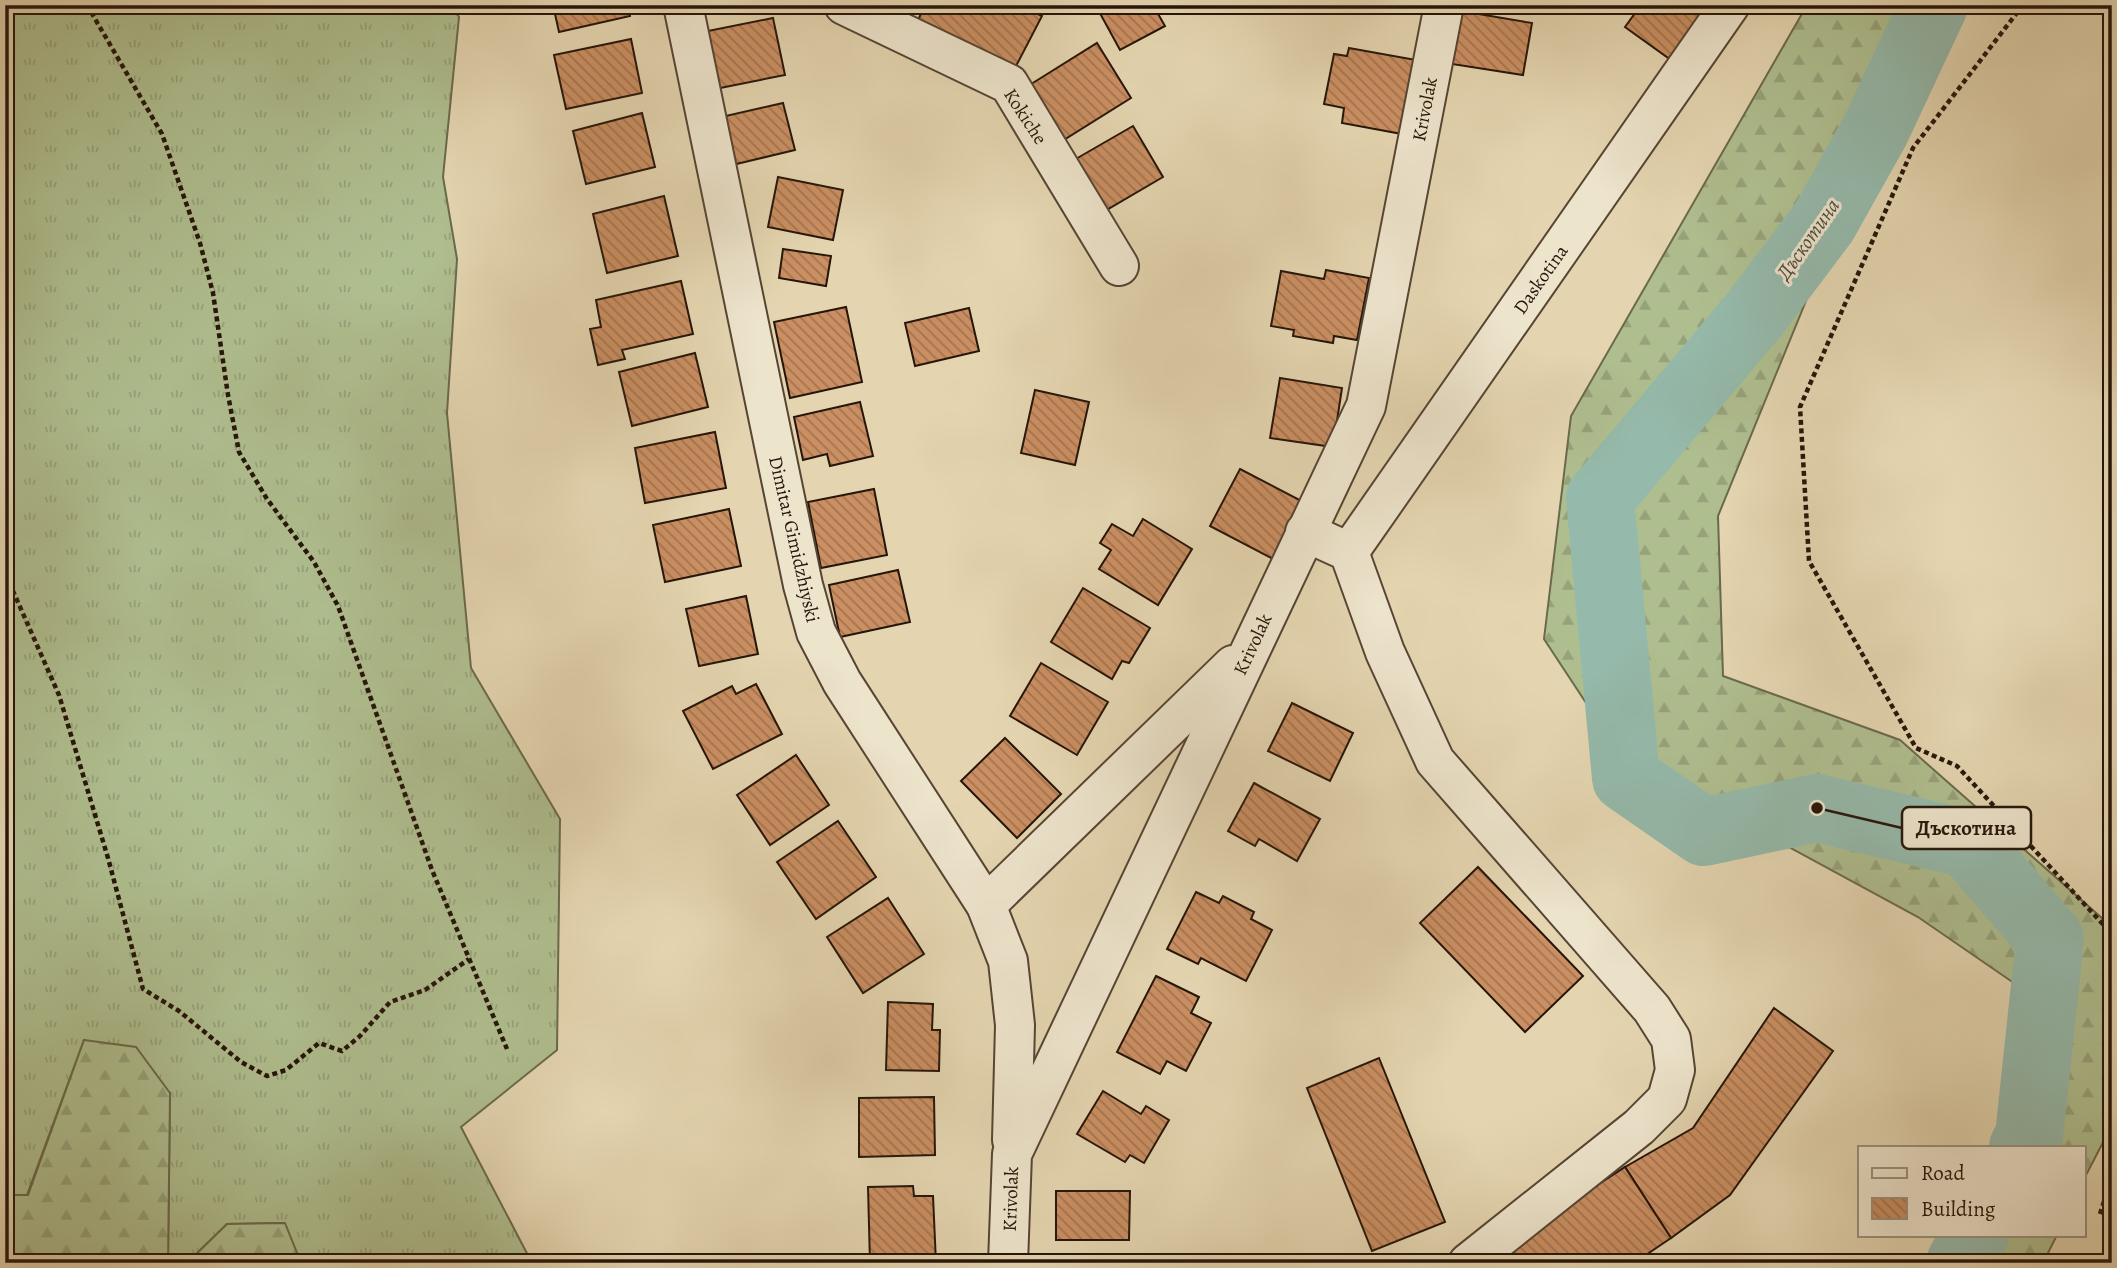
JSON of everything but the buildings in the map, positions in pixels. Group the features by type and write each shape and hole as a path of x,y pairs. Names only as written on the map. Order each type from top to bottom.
{"street":[{"name":"Dimitar Gimidzhiyski","path":"683,5 803,586 816,632 842,682 986,905 1008,961 1015,1025 1012,1154"},
{"name":"Kokiche","path":"844,5 1009,84 1119,266"},
{"name":"Krivolak","path":"1008,1263 1012,1154 1366,406 1444,5"},
{"name":"Daskotina","path":"1349,552 1730,5"},
{"path":"1305,532 1349,552 1385,652 1435,761 1652,1009 1671,1039 1675,1070 1667,1099 1639,1127 1468,1263"},
{"path":"986,905 1250,648"}],"path":[{"path":"5,21 23,5"},
{"path":"87,5 162,134 200,243 214,293 239,452 267,499 314,562 338,606 432,870 507,1049"},
{"path":"2023,5 1913,148 1800,407 1809,561 1916,748 1957,766 2112,934"},
{"path":"5,566 9,582 59,695 108,858 143,989 179,1011 241,1062 267,1076 286,1070 319,1043 342,1051 360,1036 390,1002 425,990 469,959"},
{"path":"2100,1214 2112,1176"}],"green space":[{"path":"5,5 450,5 459,17 443,177 457,259 447,413 471,668 560,819 557,1050 461,1127 532,1263 301,1263 284,1223 227,1224 187,1263 168,1263 170,1093 84,1040 27,1195 5,1195"},
{"path":"1807,5 1936,5 1907,54 1718,516 1723,676 1900,740 2112,927 2112,1125 2086,1175 2086,1146 1990,1146 2056,1012 1918,917 1621,756 1544,639 1571,416"},
{"path":"2105,675 2112,690 2112,1133 2109,1131 2103,923"},
{"path":"84,1040 136,1047 170,1093 168,1263 5,1263 5,1195 28,1195"},
{"path":"285,1223 301,1263 187,1263 227,1224"},
{"path":"1946,1236 2056,1236 2043,1263 1925,1263"}],"waterway":[{"name":"Дъскотина","path":"1934,5 1875,131 1824,222 1754,315 1600,498 1626,778 1704,832 1817,808 1968,844 2050,939 2029,1136 2024,1146"},
{"name":"Дъскотина","path":"1960,1263 1974,1236"}],"place":[{"name":"Дъскотина","path":"1817,808"}]}
